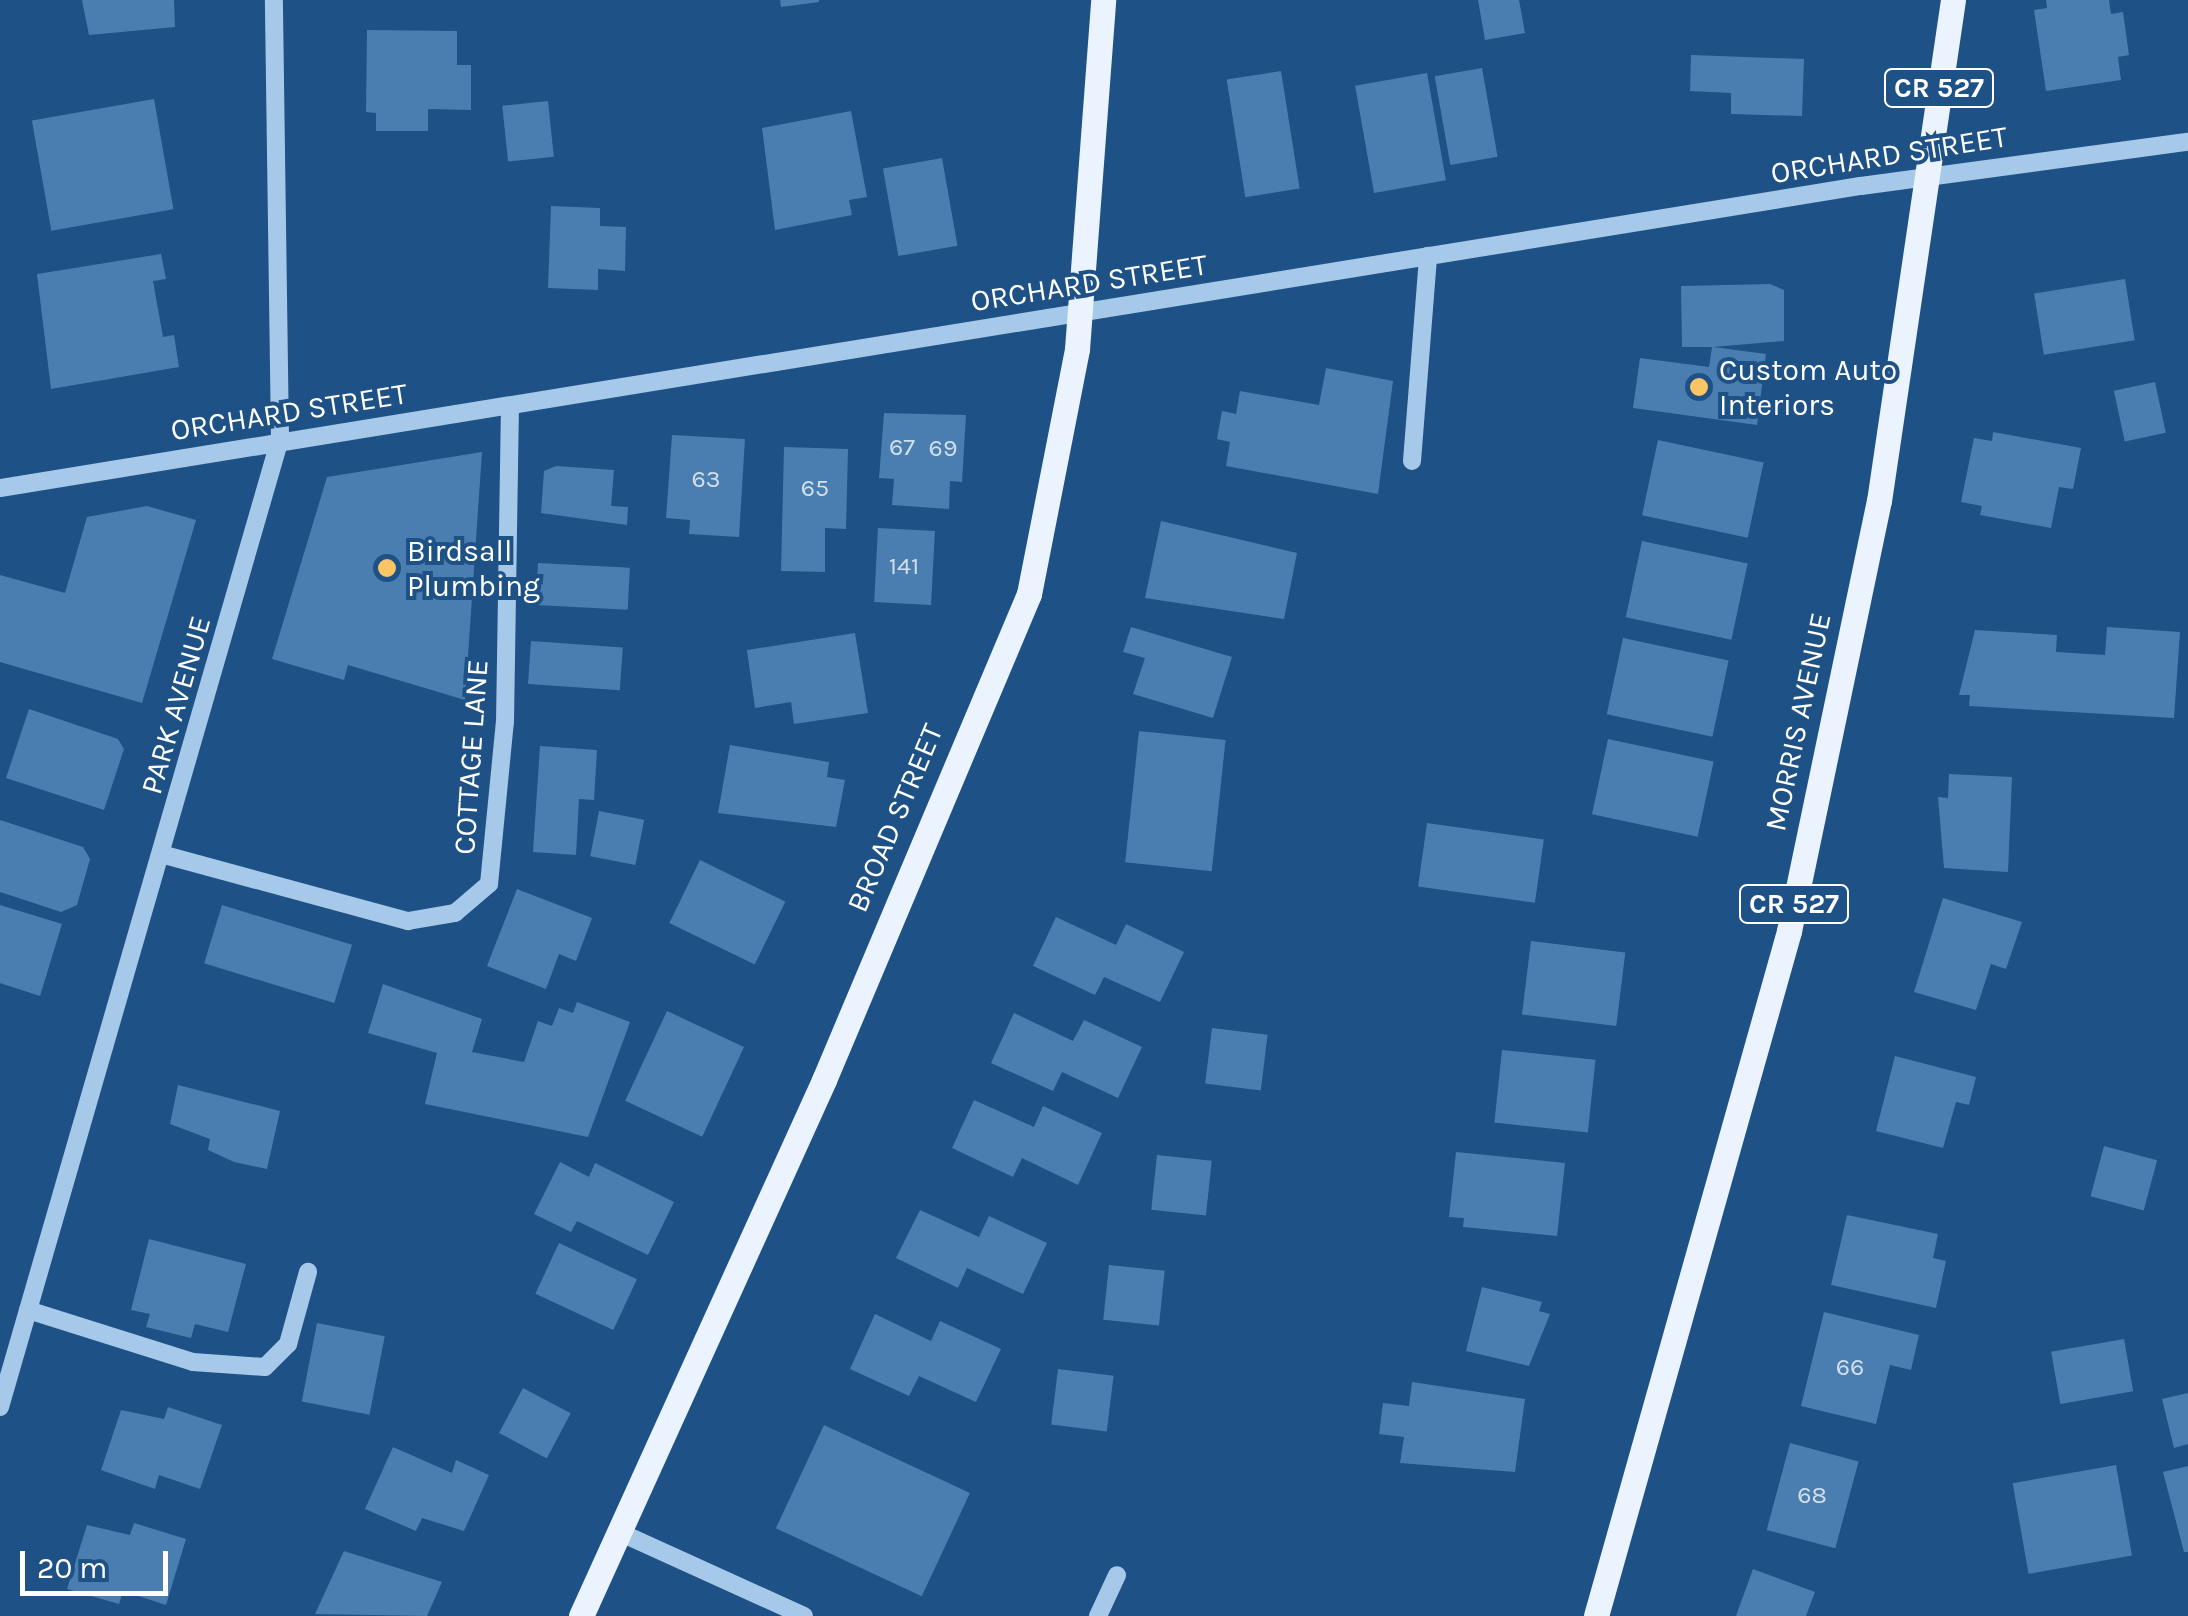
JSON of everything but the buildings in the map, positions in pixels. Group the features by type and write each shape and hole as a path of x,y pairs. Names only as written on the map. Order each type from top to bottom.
{"main road":[{"name":"BROAD STREET","path":"580,1616 1028,594 1058,480 1082,312 1103,0"},
{"name":"MORRIS AVENUE","path":"1596,1616 1789,931 1878,501 1953,0"}],"street":[{"name":"PARK AVENUE","path":"0,1406 280,439 274,0"},
{"name":"ORCHARD STREET","path":"0,488 280,439 510,406 1928,176 2188,142"},
{"path":"1412,461 1428,256"},
{"name":"COTTAGE LANE","path":"162,854 408,921 455,913 489,884 505,722 510,406"},
{"path":"28,1310 193,1362 265,1367 288,1344 308,1272"},
{"path":"619,1532 804,1616"},
{"path":"1098,1616 1117,1576"}],"place":[{"name":"Custom Auto Interiors","path":"1699,387"},
{"name":"Birdsall Plumbing","path":"387,568"}]}
